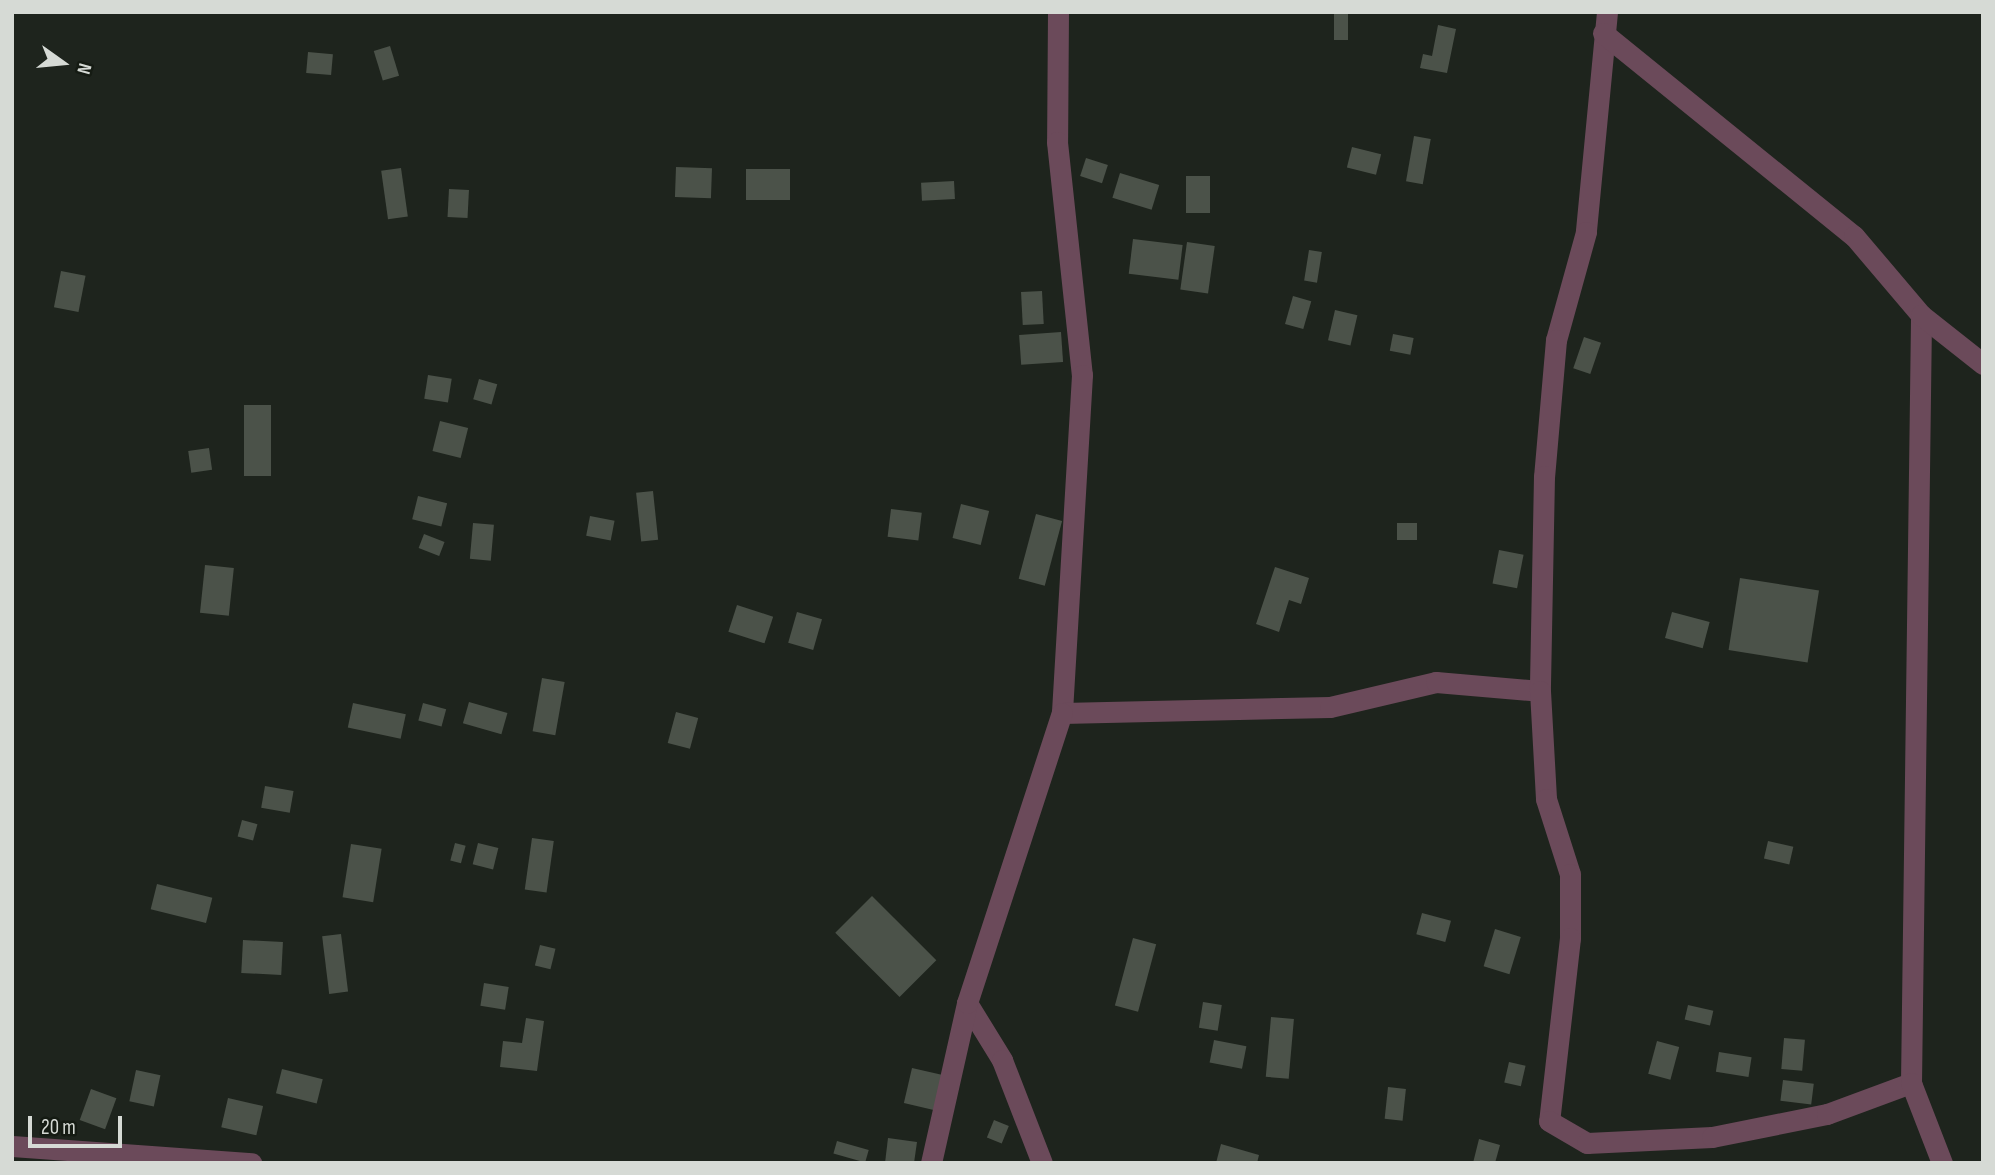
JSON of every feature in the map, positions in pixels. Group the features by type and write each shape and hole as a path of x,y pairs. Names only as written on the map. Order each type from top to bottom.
{"street":[{"path":"932,1163 967,1003 1062,713 1082,375 1058,142 1058,12"},
{"path":"1607,12 1586,232 1556,340 1544,475 1540,691 1546,799 1570,874 1549,1121 1587,1143 1712,1137 1827,1114 1911,1083"},
{"path":"1603,33 1854,236 1921,315 1983,364"},
{"path":"1921,315 1911,1083 1942,1163"},
{"path":"1062,713 1330,706 1436,682 1540,691"},
{"path":"967,1003 1002,1060 1042,1163"},
{"path":"12,1146 251,1163"}],"building":[{"path":"1334,12 1348,12 1348,40 1334,40"},
{"path":"1438,25 1456,29 1447,73 1420,68 1423,54 1432,56"},
{"path":"390,46 399,76 383,81 374,51"},
{"path":"308,52 333,54 331,75 306,73"},
{"path":"1414,136 1431,139 1423,184 1406,181"},
{"path":"1352,147 1381,154 1376,175 1347,167"},
{"path":"1086,158 1108,165 1102,183 1080,176"},
{"path":"676,167 712,168 711,198 675,197"},
{"path":"401,168 408,217 388,219 381,171"},
{"path":"746,169 790,169 790,200 746,200"},
{"path":"1120,173 1159,185 1152,210 1112,198"},
{"path":"1186,176 1210,176 1210,213 1186,213"},
{"path":"954,181 955,199 922,201 921,183"},
{"path":"449,189 469,190 468,218 448,217"},
{"path":"1133,239 1183,245 1178,280 1129,274"},
{"path":"1187,242 1215,246 1208,293 1180,290"},
{"path":"1309,250 1322,252 1317,283 1304,281"},
{"path":"61,271 86,276 78,312 54,307"},
{"path":"1042,291 1044,324 1023,325 1021,292"},
{"path":"1293,296 1311,301 1303,329 1285,324"},
{"path":"1335,310 1357,315 1350,345 1328,340"},
{"path":"1061,332 1063,362 1021,365 1019,335"},
{"path":"1393,334 1414,338 1410,355 1390,351"},
{"path":"1584,337 1601,343 1590,374 1573,368"},
{"path":"428,375 452,379 448,402 424,399"},
{"path":"479,379 497,384 491,404 473,399"},
{"path":"244,405 271,405 271,476 244,476"},
{"path":"440,421 468,428 461,458 433,451"},
{"path":"209,448 212,470 191,473 188,451"},
{"path":"653,491 658,540 641,542 636,493"},
{"path":"418,496 447,503 441,527 412,519"},
{"path":"961,504 989,511 981,545 953,538"},
{"path":"891,509 922,513 918,541 888,537"},
{"path":"1036,514 1062,521 1045,586 1019,579"},
{"path":"590,516 615,521 611,540 586,536"},
{"path":"473,523 494,525 491,561 470,559"},
{"path":"1397,523 1417,523 1417,540 1397,540"},
{"path":"424,534 445,542 439,556 419,548"},
{"path":"1499,550 1524,555 1517,588 1493,583"},
{"path":"205,565 234,568 229,616 200,613"},
{"path":"1275,567 1309,578 1301,604 1289,600 1279,632 1256,624"},
{"path":"1740,578 1819,591 1808,663 1729,650"},
{"path":"737,605 773,617 764,643 728,632"},
{"path":"797,612 822,619 813,650 788,643"},
{"path":"1672,612 1710,622 1703,648 1665,638"},
{"path":"542,678 565,682 555,735 533,731"},
{"path":"469,702 507,713 501,734 463,723"},
{"path":"353,703 406,714 401,739 348,727"},
{"path":"423,703 446,709 442,727 418,720"},
{"path":"676,712 698,718 690,749 668,743"},
{"path":"265,786 294,791 290,813 261,808"},
{"path":"242,820 257,824 253,841 238,836"},
{"path":"532,838 554,841 547,893 525,889"},
{"path":"1768,841 1793,847 1789,864 1764,859"},
{"path":"455,843 466,846 461,863 450,860"},
{"path":"478,843 498,848 493,869 473,864"},
{"path":"351,844 382,849 373,902 343,897"},
{"path":"157,884 212,898 206,923 151,909"},
{"path":"872,896 936,960 900,997 835,933"},
{"path":"1422,913 1451,921 1445,942 1416,934"},
{"path":"1495,929 1521,937 1509,974 1484,966"},
{"path":"341,934 348,992 329,994 322,936"},
{"path":"1133,938 1156,944 1138,1012 1115,1006"},
{"path":"243,940 283,942 281,975 241,973"},
{"path":"540,945 556,949 550,969 535,965"},
{"path":"484,983 509,987 505,1010 480,1006"},
{"path":"1203,1002 1222,1005 1218,1031 1199,1028"},
{"path":"1688,1005 1713,1011 1710,1025 1685,1020"},
{"path":"1271,1017 1294,1019 1289,1079 1266,1077"},
{"path":"526,1018 544,1021 537,1071 500,1067 503,1041 522,1043"},
{"path":"1784,1038 1805,1040 1802,1071 1781,1069"},
{"path":"1214,1040 1246,1046 1242,1069 1210,1063"},
{"path":"1657,1041 1679,1047 1670,1080 1648,1074"},
{"path":"1719,1052 1752,1057 1748,1077 1716,1072"},
{"path":"1509,1062 1526,1066 1521,1086 1504,1082"},
{"path":"912,1068 947,1076 939,1111 904,1103"},
{"path":"282,1069 323,1079 317,1103 276,1093"},
{"path":"136,1070 160,1075 154,1106 129,1101"},
{"path":"1783,1080 1814,1084 1811,1105 1780,1101"},
{"path":"1388,1087 1406,1089 1403,1121 1385,1119"},
{"path":"91,1089 116,1098 105,1129 80,1120"},
{"path":"228,1098 263,1106 256,1135 221,1127"},
{"path":"994,1120 1009,1126 1002,1144 987,1138"},
{"path":"888,1138 917,1142 914,1163 885,1163"},
{"path":"1479,1139 1500,1145 1495,1163 1473,1163"},
{"path":"837,1141 869,1150 865,1163 833,1153"},
{"path":"1221,1144 1259,1155 1257,1163 1216,1163"}]}
